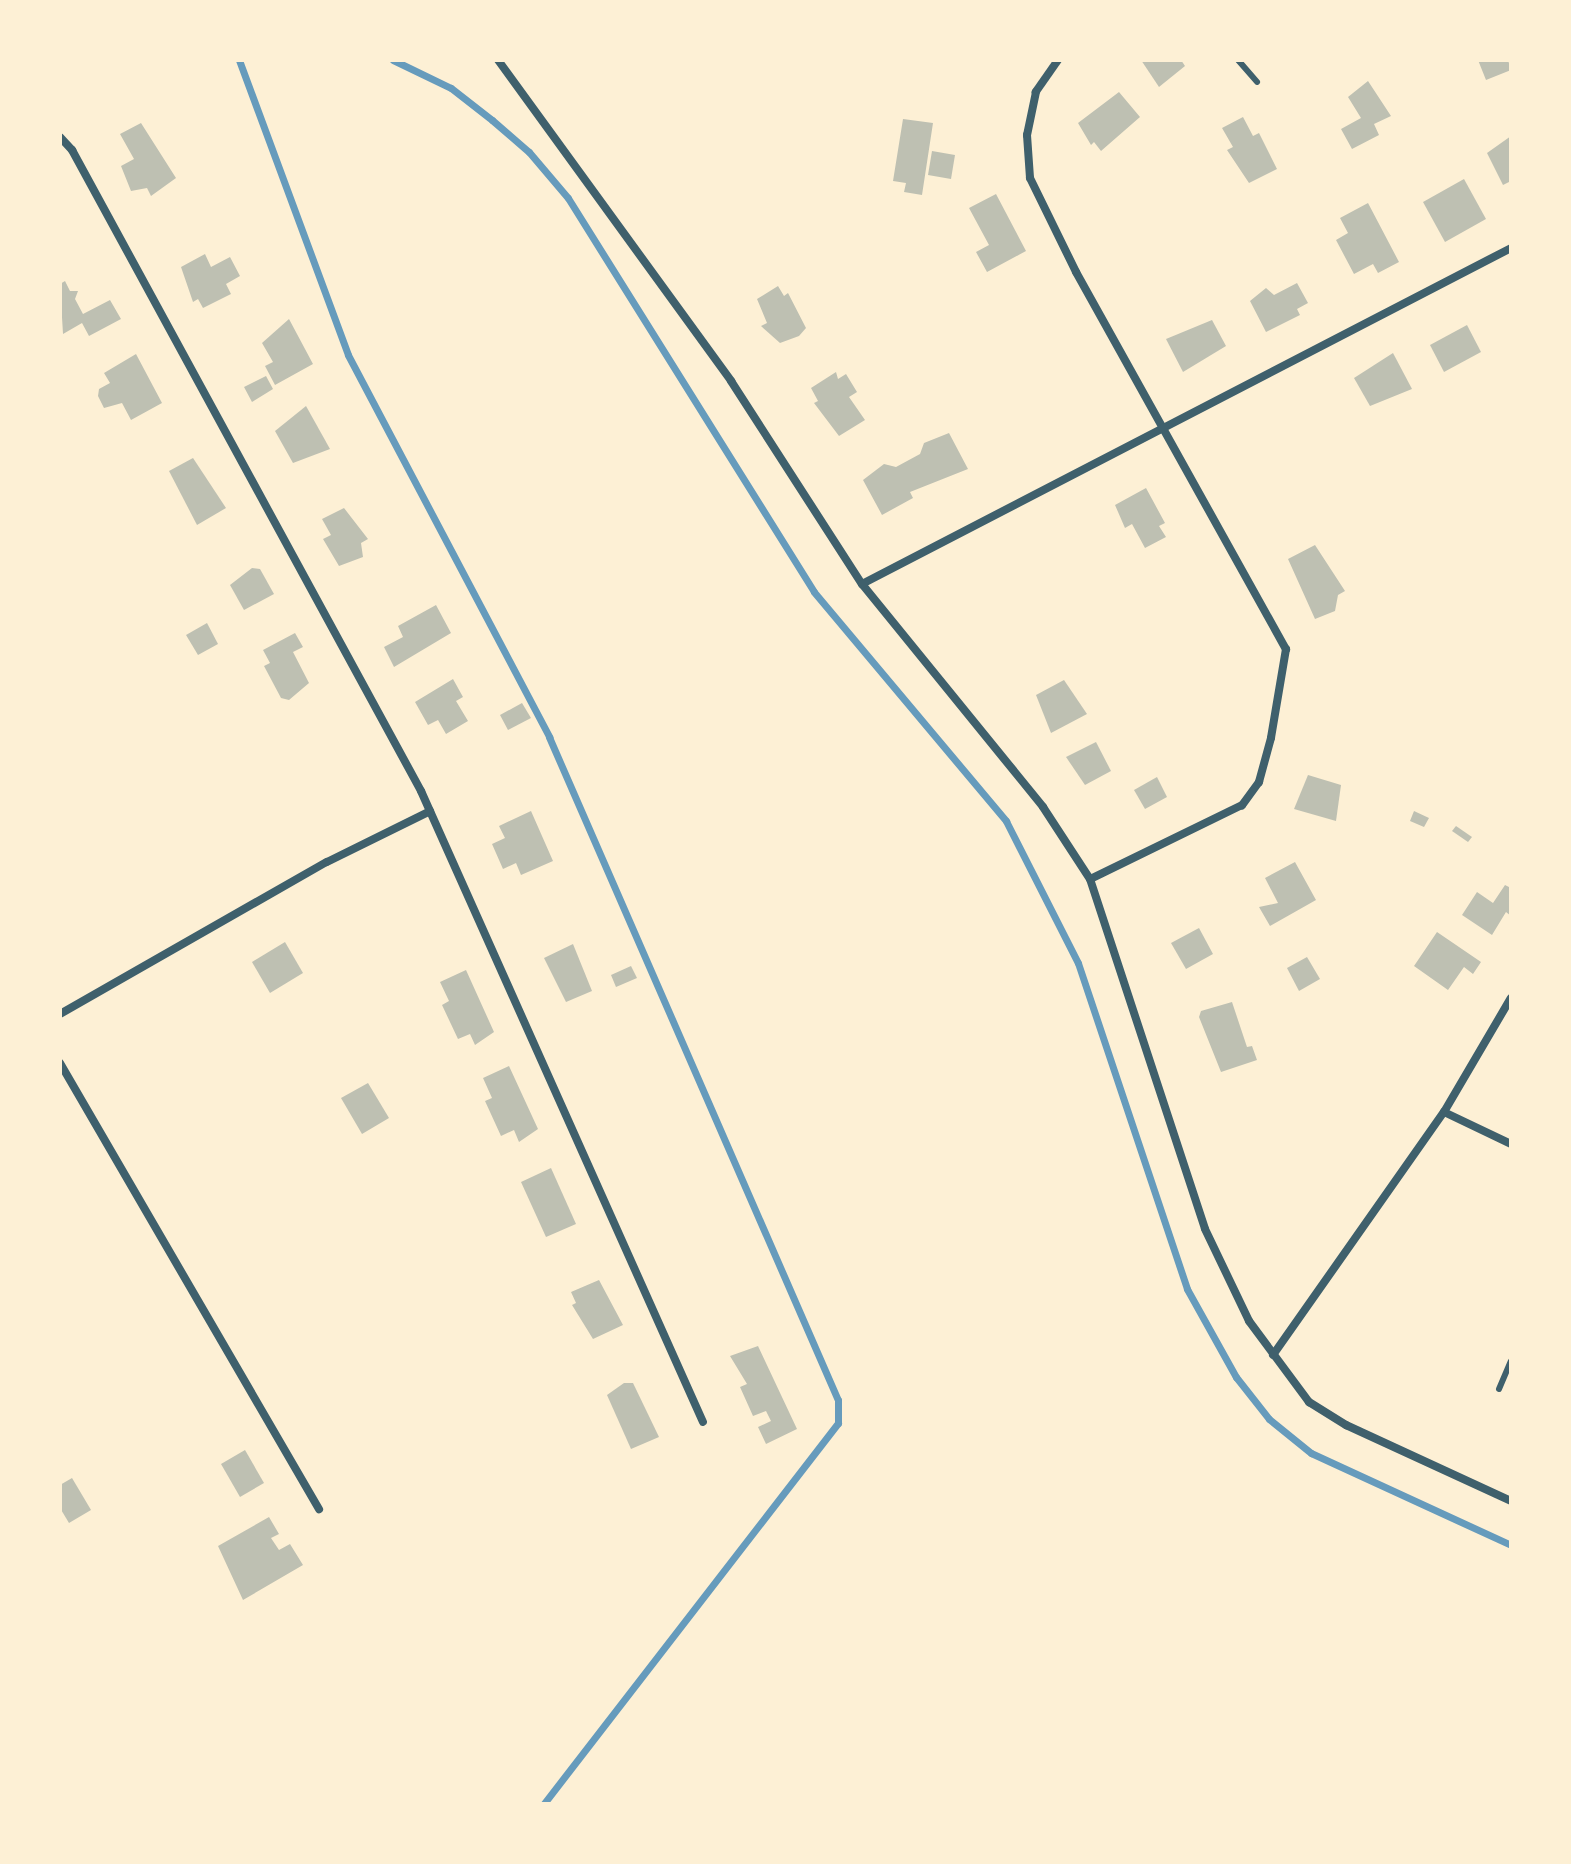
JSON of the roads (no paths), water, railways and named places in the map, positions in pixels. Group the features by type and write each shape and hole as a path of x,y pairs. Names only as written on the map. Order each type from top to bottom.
{"street":[{"path":"498,60 714,356 862,584 1043,807 1090,879 1205,1229 1229,1287 1273,1355 1309,1402 1346,1425 1511,1501"},
{"path":"1058,60 1036,92 1027,135 1030,178 1164,431 1286,649 1283,689 1259,782 1242,805 1090,879"},
{"path":"60,137 103,206 430,811 703,1422"},
{"path":"862,584 1164,431 1511,248"},
{"path":"60,1014 327,862 430,811"},
{"path":"1273,1355 1444,1112 1511,998"},
{"path":"60,1063 319,1509"},
{"path":"1444,1112 1511,1144"}],"lane":[{"path":"1238,60 1257,82"},
{"path":"1499,1389 1511,1361"}],"waterway":[{"path":"239,60 348,355 549,737 838,1400 838,1423 544,1804"},
{"path":"393,60 451,88 492,120 529,152 568,198 814,592 1006,821 1078,963 1187,1289 1236,1377 1269,1419 1311,1453 1511,1545"}]}
